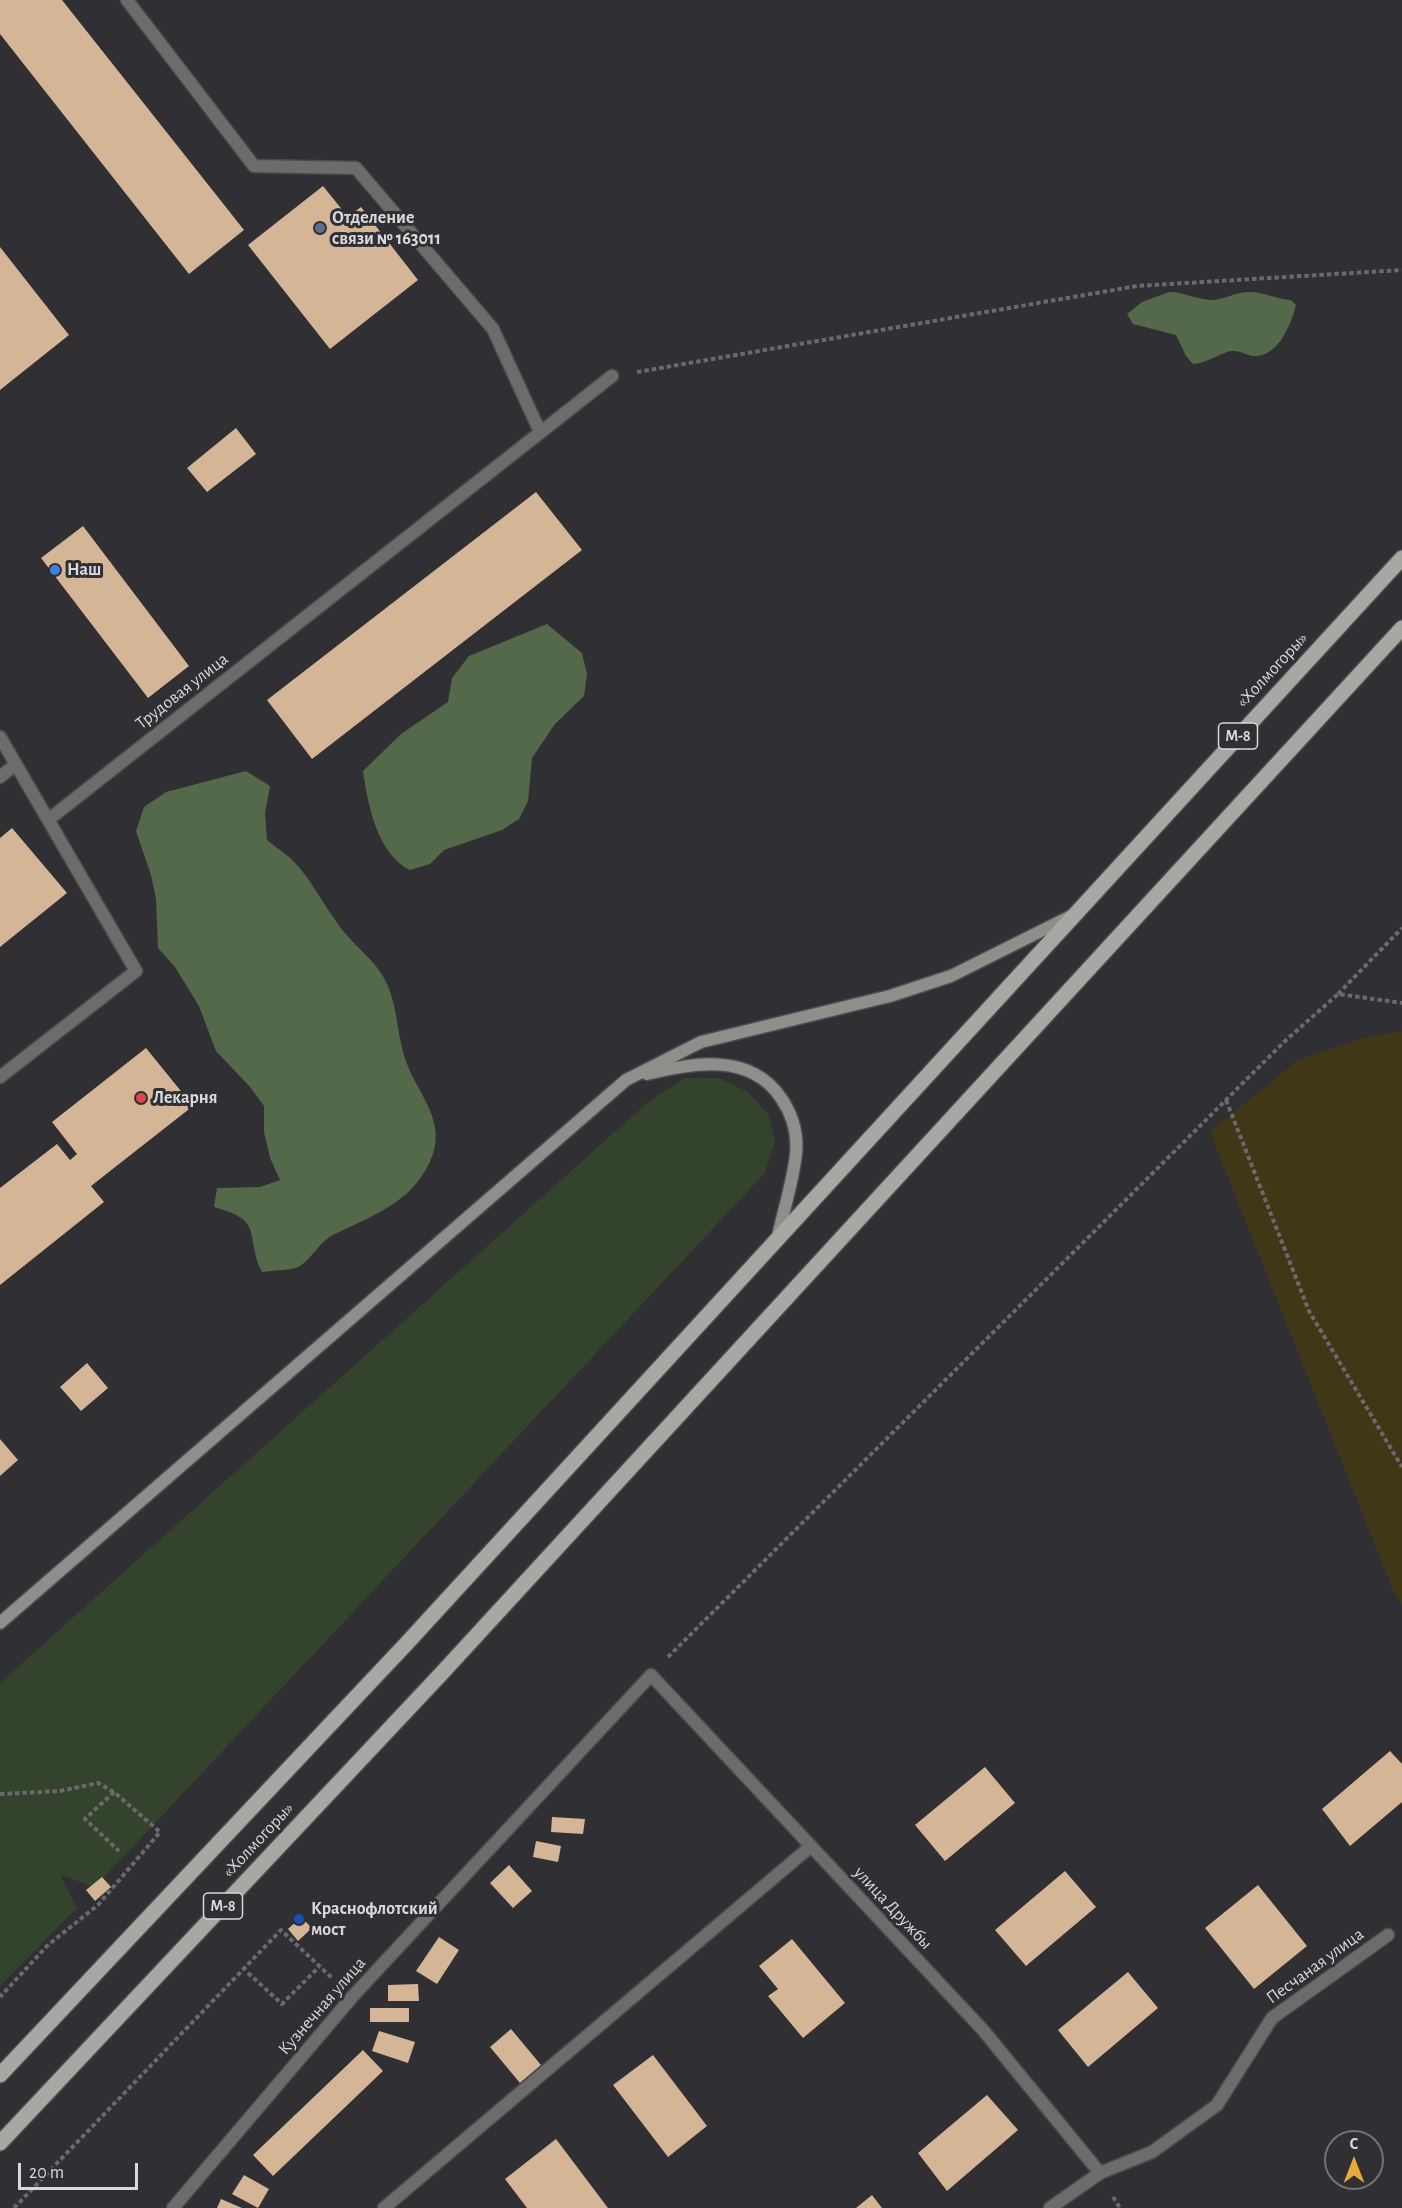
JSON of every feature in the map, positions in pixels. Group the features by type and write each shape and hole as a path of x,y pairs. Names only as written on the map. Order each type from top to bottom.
{"main road":[{"name":"«Холмогоры»","path":"0,2075 407,1643 1402,558"},
{"name":"«Холмогоры»","path":"3,2140 441,1674 1402,628"}],"street":[{"path":"127,0 254,166 356,168 493,329 540,432"},
{"name":"Трудовая улица","path":"48,820 612,376"},
{"path":"0,737 136,971 0,1077"},
{"path":"0,777 15,765"},
{"path":"0,1623 626,1080 701,1042 891,996 951,976 1074,914"},
{"path":"626,1080 689,1064 738,1066 770,1082 792,1114 796,1153 778,1236"},
{"name":"улица Дружбы","path":"651,1675 983,2030 1100,2173"},
{"name":"Кузнечная улица","path":"173,2208 353,1996 651,1675"},
{"path":"384,2208 810,1847"},
{"name":"Песчаная улица","path":"1050,2208 1100,2173 1152,2152 1217,2105 1272,2018 1388,1935"}],"path":[{"path":"612,376 1137,286 1402,270"},
{"path":"651,1675 1284,1042 1338,994 1402,928"},
{"path":"1338,994 1402,1004"},
{"path":"1226,1100 1309,1311 1402,1467"},
{"path":"0,1794 60,1791 98,1783 114,1792 160,1832 98,1905 48,1946 0,1997"},
{"path":"114,1792 85,1819 119,1851"},
{"path":"14,2208 280,1930 319,1967 282,2004 248,1973"}],"green space":[{"path":"1169,292 1210,300 1252,292 1291,300 1296,305 1283,338 1271,351 1255,356 1238,351 1229,352 1193,364 1186,356 1176,335 1133,324 1127,314 1142,302"},
{"path":"547,624 582,653 587,674 584,696 555,724 532,758 528,801 519,819 502,830 444,850 430,864 410,870 389,853 382,841 371,813 363,771 401,734 448,702 452,678 469,656"},
{"path":"246,771 270,786 265,813 267,840 297,865 338,924 384,978 392,996 405,1059 430,1110 436,1131 433,1154 426,1170 405,1195 380,1212 329,1237 298,1267 262,1272 247,1224 230,1212 214,1207 217,1188 260,1187 280,1180 270,1158 264,1132 264,1106 250,1087 216,1051 199,1006 175,967 158,948 156,899 151,875 136,831 144,807 166,792"},
{"path":"684,1078 719,1078 748,1092 768,1114 775,1141 765,1173 95,1887 60,1875 77,1908 0,1986 0,1683 647,1103"}],"sand":[{"path":"1402,1031 1402,1605 1393,1590 1210,1132 1298,1060 1363,1038"}],"building":[{"path":"0,0 62,0 244,230 189,274 0,34"},
{"path":"323,186 348,217 361,207 418,280 330,349 248,245"},
{"path":"0,247 69,335 0,390"},
{"path":"236,428 256,454 207,492 187,468"},
{"path":"536,492 582,550 312,759 267,700"},
{"path":"83,526 189,666 148,698 41,558"},
{"path":"12,828 67,893 0,947 0,838"},
{"path":"146,1048 193,1106 91,1186 104,1202 0,1285 0,1188 57,1144 70,1160 77,1154 52,1122"},
{"path":"87,1363 108,1388 81,1411 60,1387"},
{"path":"0,1439 18,1460 0,1476"},
{"path":"1390,1751 1402,1764 1402,1802 1350,1846 1322,1809"},
{"path":"985,1767 1015,1803 945,1861 915,1825"},
{"path":"552,1817 585,1819 583,1834 551,1832"},
{"path":"536,1841 561,1846 558,1862 533,1857"},
{"path":"509,1865 532,1891 513,1908 490,1883"},
{"path":"1065,1871 1096,1907 1026,1966 995,1930"},
{"path":"102,1877 111,1887 95,1901 86,1890"},
{"path":"1258,1885 1307,1946 1254,1989 1205,1928"},
{"path":"301,1917 312,1928 298,1941 288,1929"},
{"path":"439,1937 459,1950 437,1984 416,1971"},
{"path":"792,1939 845,2003 803,2038 768,1996 778,1989 759,1966"},
{"path":"1128,1972 1158,2008 1088,2067 1058,2030"},
{"path":"418,1984 419,2001 388,2001 388,1985"},
{"path":"370,2008 409,2008 409,2022 370,2022"},
{"path":"511,2029 541,2065 520,2083 490,2047"},
{"path":"379,2031 415,2042 408,2063 372,2051"},
{"path":"363,2050 383,2071 273,2176 253,2155"},
{"path":"653,2055 707,2126 668,2157 613,2085"},
{"path":"987,2095 1018,2130 947,2191 918,2153"},
{"path":"556,2139 608,2208 527,2208 505,2179"},
{"path":"244,2175 269,2189 258,2208 232,2194"},
{"path":"872,2195 882,2208 856,2208"},
{"path":"221,2199 242,2208 217,2208"}],"place":[{"name":"Отделение связи № 163011","path":"320,228"},
{"name":"Наш","path":"55,570"},
{"name":"Лекарня","path":"141,1098"},
{"name":"Краснофлотский мост","path":"299,1919"}]}
